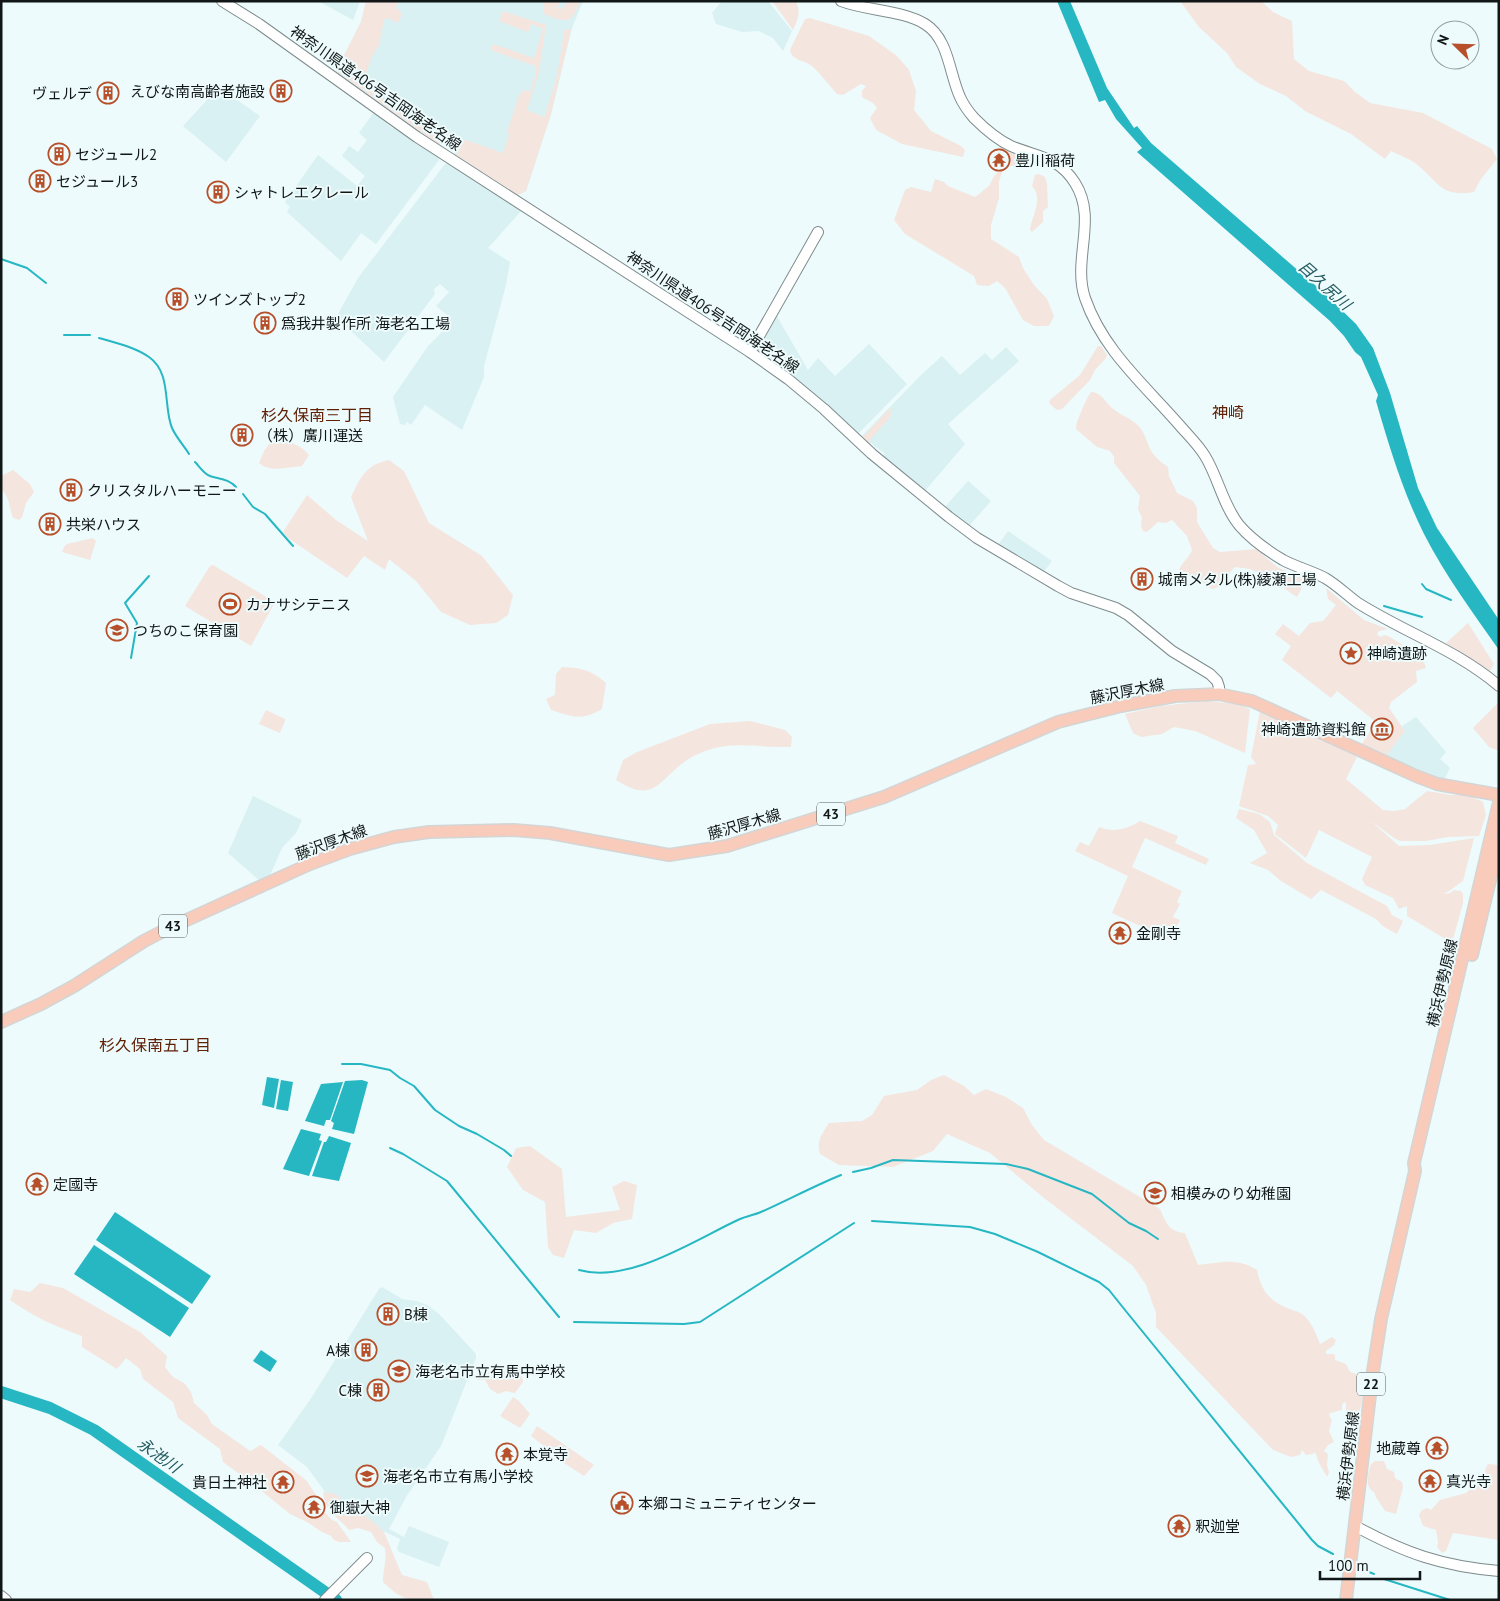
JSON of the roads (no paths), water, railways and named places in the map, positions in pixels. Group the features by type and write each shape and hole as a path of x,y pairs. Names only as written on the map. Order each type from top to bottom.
{"main road":[{"name":"藤沢厚木線","path":"1,1022 27,1011 66,990 144,941 169,928 310,864 353,848 394,837 429,832 514,830 550,833 670,854 708,850 727,846 884,797 1028,734 1066,720 1120,706 1175,696 1220,694 1258,704 1416,776 1452,787 1499,795"},
{"name":"横浜伊勢原線","path":"1346,1600 1372,1378 1379,1335 1415,1171 1414,1163 1499,802"},
{"name":"横浜伊勢原線","path":"1415,1171 1421,1164 1499,843"}],"street":[{"name":"神奈川県道406号吉岡海老名線","path":"222,1 258,24 417,137 750,352 788,379 917,492 977,538 1071,593 1116,608 1172,650 1210,674 1217,681 1220,694"},
{"path":"842,1 854,6 894,13 924,23 934,31 941,43 960,96 967,110 977,121 1003,141 1053,161 1069,174 1083,197 1085,213 1081,281 1084,297 1092,317 1115,353 1206,457 1239,525 1283,560 1327,579 1357,602 1469,663 1499,686"},
{"path":"750,352 818,232"},
{"path":"1355,1526 1393,1546 1418,1556 1454,1566 1499,1571"},
{"path":"325,1600 367,1558"},
{"path":"1,1596 6,1600"}],"water":[{"path":"1057,1 1070,1 1107,88 1134,128 1137,126 1151,143 1323,292 1356,324 1373,348 1390,393 1418,488 1437,528 1499,620 1499,650 1450,579 1416,518 1386,435 1376,401 1378,395 1361,357 1330,321 1137,152 1142,148 1116,119 1105,100 1099,102"},
{"path":"267,1077 279,1079 274,1108 262,1105"},
{"path":"281,1080 293,1082 288,1111 276,1109"},
{"path":"362,1080 368,1082 354,1134 332,1129 334,1123 331,1121 345,1081"},
{"path":"343,1082 330,1120 326,1120 324,1126 305,1121 321,1084"},
{"path":"301,1129 321,1134 319,1140 322,1141 309,1176 283,1169"},
{"path":"329,1136 351,1143 339,1181 312,1176 324,1142 326,1142"},
{"path":"115,1212 211,1276 192,1304 96,1240"},
{"path":"94,1245 189,1308 170,1337 74,1274"},
{"path":"261,1350 277,1361 270,1372 253,1361"}],"waterway":[{"path":"1,259 27,268 46,283"},
{"path":"64,335 90,335"},
{"path":"99,338 138,351 149,357 156,364 164,381 169,420 189,454"},
{"path":"195,462 208,475 227,481 236,487"},
{"path":"243,494 253,507 265,514 293,546"},
{"path":"131,658 137,623 125,603 149,576"},
{"path":"1422,584 1426,589 1451,600"},
{"path":"1384,606 1422,617"},
{"path":"342,1064 361,1064 390,1070 414,1086 435,1110 459,1126 504,1150 511,1156"},
{"path":"390,1148 447,1181 559,1317"},
{"path":"853,1172 893,1160 1006,1164 1028,1169 1092,1194 1129,1223 1158,1239"},
{"path":"579,1270 599,1273 640,1266 661,1258 740,1219 761,1212 841,1175"},
{"path":"872,1221 970,1227 995,1234 1038,1252 1099,1282 1109,1290 1312,1540 1318,1546 1333,1554"},
{"path":"574,1322 684,1324 700,1322 854,1223"},
{"name":"永池川","path":"1,1392 50,1408 94,1430 336,1600"},
{"path":"1364,1570 1374,1574"},
{"path":"1384,1579 1450,1600"}],"place":[{"name":"えびな南高齢者施設","path":"281,91"},
{"name":"ヴェルデ","path":"108,93"},
{"name":"セジュール2","path":"59,154"},
{"name":"豊川稲荷","path":"999,160"},
{"name":"セジュール3","path":"40,181"},
{"name":"シャトレエクレール","path":"218,192"},
{"name":"ツインズトップ2","path":"177,299"},
{"name":"爲我井製作所 海老名工場","path":"265,323"},
{"name":"（株）廣川運送","path":"242,435"},
{"name":"クリスタルハーモニー","path":"71,490"},
{"name":"共栄ハウス","path":"50,524"},
{"name":"城南メタル(株)綾瀬工場","path":"1142,579"},
{"name":"カナサシテニス","path":"230,604"},
{"name":"つちのこ保育園","path":"117,630"},
{"name":"神崎遺跡","path":"1351,653"},
{"name":"神崎遺跡資料館","path":"1382,729"},
{"name":"金剛寺","path":"1120,933"},
{"name":"定國寺","path":"37,1184"},
{"name":"相模みのり幼稚園","path":"1155,1193"},
{"name":"B棟","path":"388,1314"},
{"name":"A棟","path":"366,1350"},
{"name":"海老名市立有馬中学校","path":"399,1371"},
{"name":"C棟","path":"378,1390"},
{"name":"地蔵尊","path":"1437,1448"},
{"name":"本覚寺","path":"507,1454"},
{"name":"海老名市立有馬小学校","path":"367,1476"},
{"name":"真光寺","path":"1430,1481"},
{"name":"貴日土神社","path":"283,1482"},
{"name":"本郷コミュニティセンター","path":"622,1503"},
{"name":"御嶽大神","path":"314,1507"},
{"name":"釈迦堂","path":"1179,1526"}],"district":[{"name":"神崎","path":"1228,412"},
{"name":"杉久保南三丁目","path":"317,415"},
{"name":"杉久保南五丁目","path":"155,1045"}],"water label":[{"name":"目久尻川","path":"1325,285"}]}
